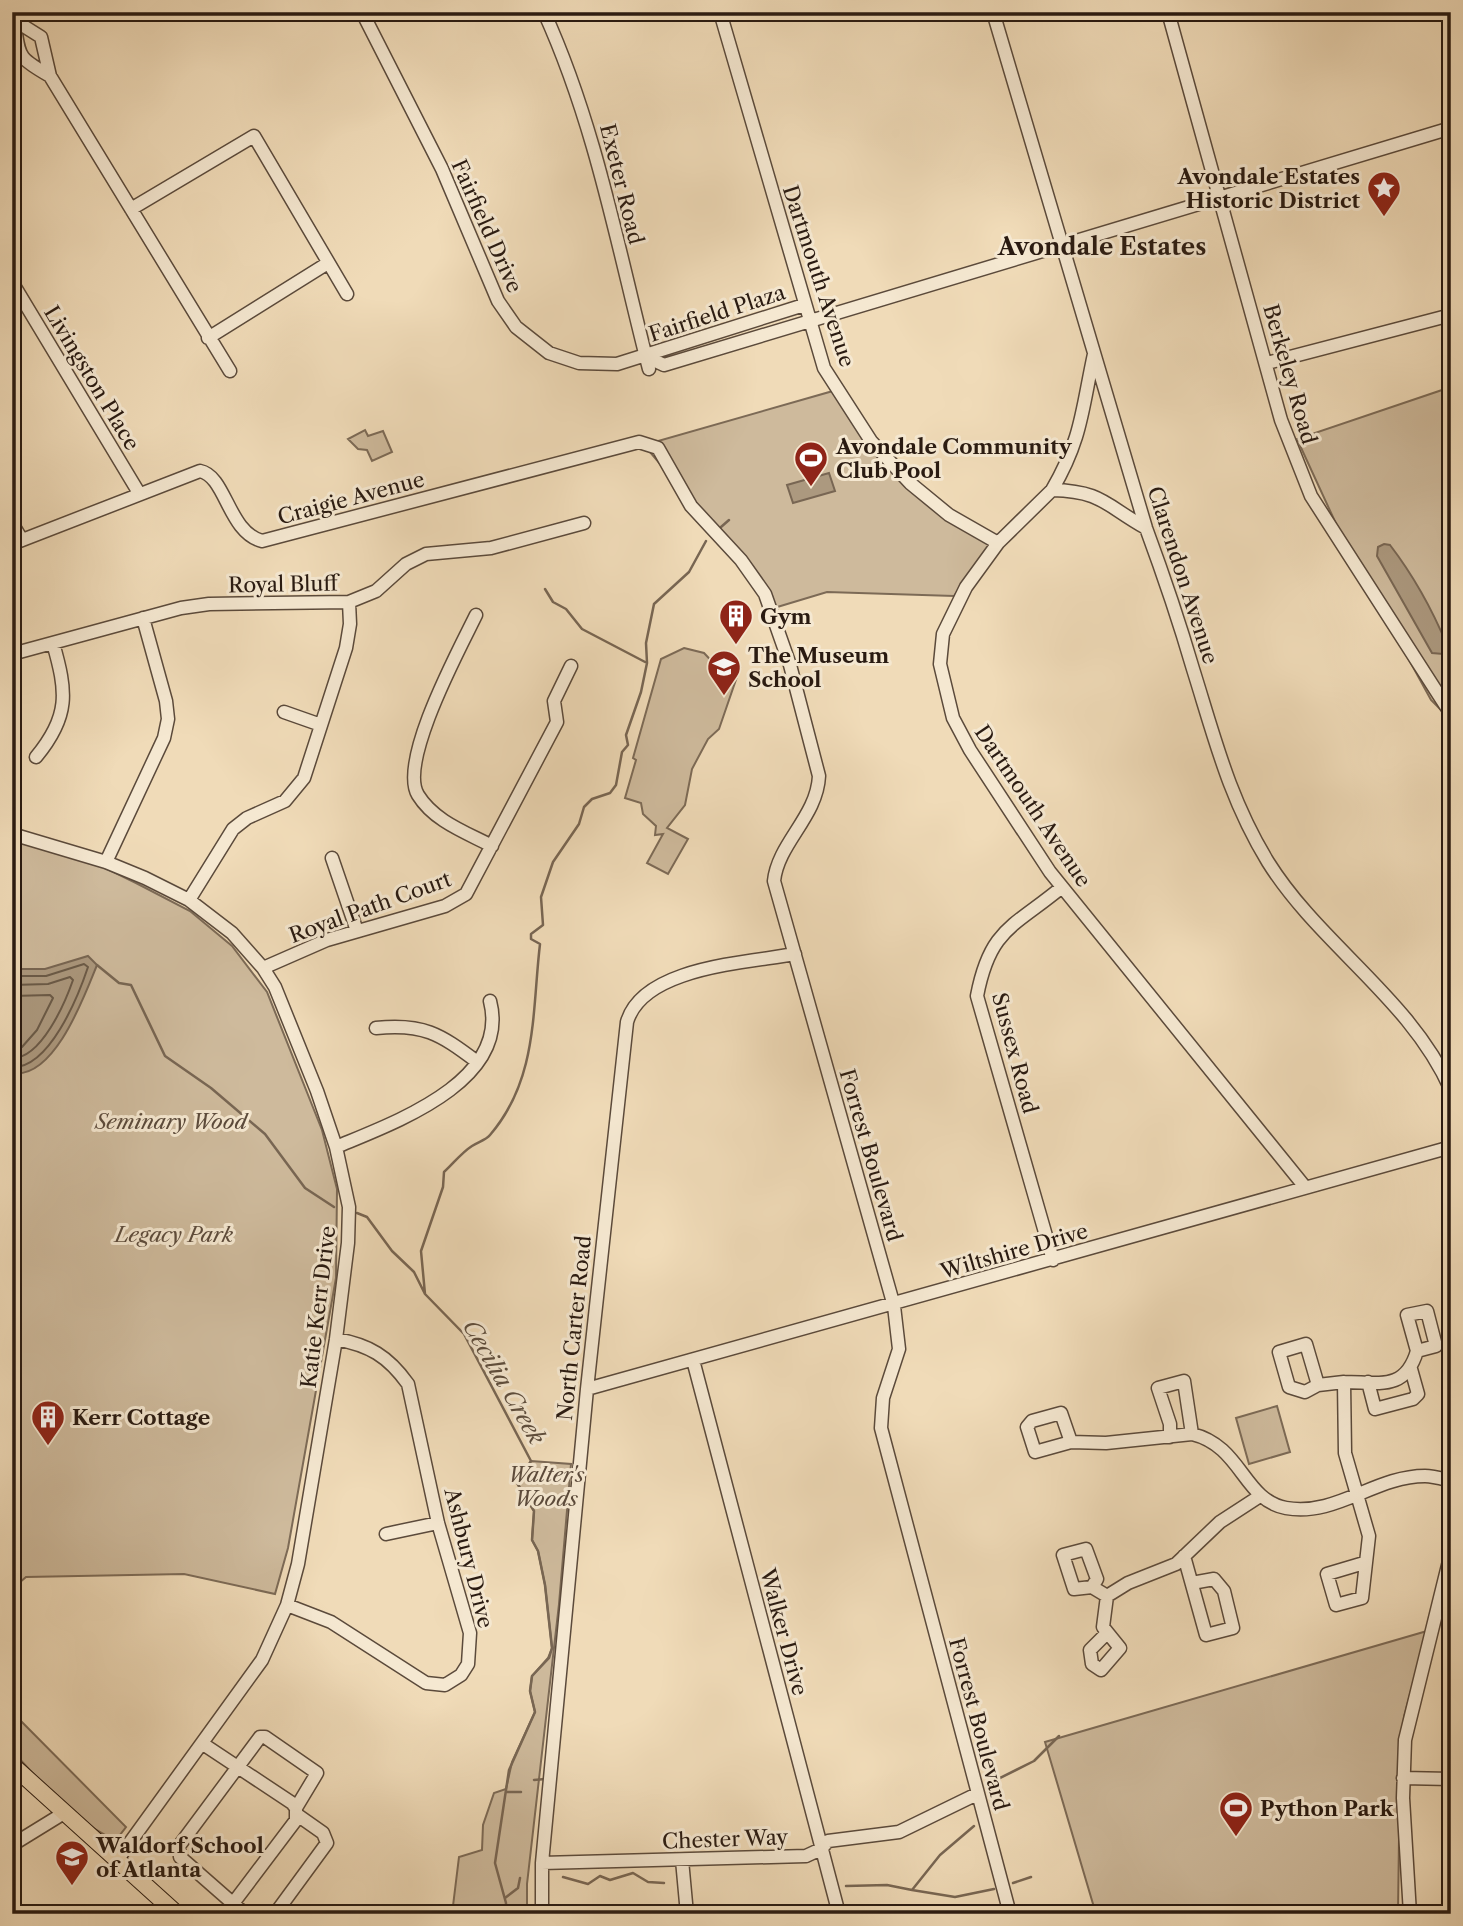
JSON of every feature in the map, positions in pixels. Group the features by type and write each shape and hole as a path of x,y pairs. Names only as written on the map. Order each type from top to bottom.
{"main road":[{"path":"12,1765 177,1914"}],"street":[{"name":"Fairfield Drive","path":"362,12 442,169 498,301 516,327 550,353 579,363 617,364 645,356"},
{"name":"Exeter Road","path":"544,12 567,63 593,142 649,369"},
{"name":"Dartmouth Avenue","path":"720,12 824,368 871,441 910,482 949,514 998,543 966,587 943,635 940,664 953,718 970,750 1062,887 1305,1187"},
{"name":"Clarendon Avenue","path":"993,12 1146,527 1226,779 1258,842 1299,904 1393,1004 1425,1046 1451,1090"},
{"name":"Berkeley Road","path":"1168,12 1281,421 1311,496 1451,714"},
{"path":"13,18 41,37 46,50 45,73"},
{"path":"13,18 15,39 26,63 45,73"},
{"path":"32,57 46,50"},
{"path":"20,51 32,57 45,73 230,371"},
{"name":"Fairfield Plaza","path":"645,356 664,366 1063,243 1451,128"},
{"path":"131,209 254,136 347,294"},
{"path":"208,338 328,263"},
{"name":"Livingston Place","path":"12,282 139,493"},
{"name":"Fairfield Plaza","path":"645,356 804,305"},
{"path":"12,311 26,306"},
{"path":"1267,363 1451,315"},
{"path":"998,543 1052,490 1071,458 1095,350"},
{"path":"1085,398 1107,393"},
{"name":"Craigie Avenue","path":"17,542 200,471 207,472 245,533 262,541 626,444 650,443 658,448"},
{"name":"Forrest Boulevard","path":"658,448 691,506 741,560 765,594 790,665 810,735 819,776 818,793 786,852 774,881 894,1306 899,1349 883,1398 881,1428 1010,1914"},
{"path":"1052,490 1082,491 1102,498 1146,527"},
{"path":"12,523 17,542"},
{"name":"Royal Bluff","path":"12,654 143,618 209,604 349,602 376,590 406,564 426,554 491,548 584,523"},
{"path":"189,900 233,829 247,818 285,801 304,778 346,648 350,624 349,602"},
{"path":"476,615 436,694 413,776 416,792 431,812 492,846"},
{"path":"106,862 164,738 168,719 143,618"},
{"path":"36,757 53,736 62,716 64,693 53,643"},
{"name":"Royal Path Court","path":"263,968 327,940 445,906 466,894 557,722 554,701 571,666"},
{"path":"284,712 321,725"},
{"name":"Katie Kerr Drive","path":"12,834 106,862 189,900 232,933 263,968 275,987 313,1079 336,1147 349,1207 348,1243 336,1339 298,1564 287,1605 262,1660 118,1859"},
{"path":"332,858 357,931"},
{"name":"Sussex Road","path":"1053,1260 977,996 986,955 997,940 1062,887"},
{"name":"North Carter Road","path":"542,1914 542,1863 587,1389 631,1008 671,977 795,954"},
{"path":"336,1147 443,1097 463,1080 491,1039 494,1017 490,1001"},
{"path":"376,1028 424,1028 445,1038 476,1061"},
{"name":"Wiltshire Drive","path":"587,1389 894,1306 1451,1147"},
{"name":"Ashbury Drive","path":"287,1605 331,1622 426,1683 445,1685 461,1675 471,1650 470,1633 438,1522 408,1384 394,1365 378,1351 336,1339"},
{"path":"1368,1382 1375,1409 1413,1399 1418,1394 1411,1369 1417,1351"},
{"name":"Walker Drive","path":"693,1360 839,1914"},
{"path":"1318,1385 1390,1382 1411,1369"},
{"path":"1170,1437 1170,1424 1158,1388 1184,1381 1192,1434"},
{"path":"1344,1382 1345,1453 1369,1536 1364,1563"},
{"path":"1071,1442 1106,1443 1192,1434 1223,1449 1260,1496 1283,1508 1313,1511 1392,1481 1425,1476 1451,1481"},
{"path":"1106,1634 1102,1617 1107,1597 1128,1583 1176,1564 1220,1522 1260,1496"},
{"path":"386,1534 438,1522"},
{"path":"1410,1914 1403,1777 1407,1727 1451,1553"},
{"path":"1184,1556 1206,1636 1233,1628 1224,1591 1213,1578 1192,1583"},
{"path":"1092,1587 1107,1597"},
{"path":"228,1909 296,1820 296,1811 317,1777 315,1770 265,1737 260,1737 177,1851 228,1909 245,1914"},
{"path":"203,1744 238,1766 323,1833 327,1843 275,1914"},
{"path":"1403,1777 1451,1779"},
{"name":"Chester Way","path":"542,1863 806,1856 821,1849 828,1841 899,1832 978,1794"},
{"path":"12,1845 64,1813"},
{"path":"682,1860 687,1914"}],"green space":[{"path":"1451,387 1451,720 1431,700 1344,541 1297,439"},
{"path":"833,391 903,478 991,545 954,596 827,592 774,608 766,589 644,445"},
{"path":"365,430 368,436 383,431 392,452 372,461 367,450 358,449 348,439"},
{"path":"684,648 704,653 720,670 730,670 729,663 740,668 719,729 708,739 692,769 685,805 667,828 688,839 668,874 647,863 663,834 655,835 656,826 643,814 641,803 625,798 636,760 633,758 661,659"},
{"name":"Legacy Park","path":"12,838 87,859 136,883 190,911 232,946 267,992 322,1130 337,1189 336,1278 288,1548 275,1594 184,1574 26,1577 12,1589"},
{"path":"1277,1406 1290,1452 1249,1464 1236,1418"},
{"name":"Walter's Woods","path":"531,1461 571,1464 559,1604 527,1884 527,1914 452,1914 459,1857 482,1850 483,1825 494,1793 506,1789 512,1762 535,1712 530,1691 532,1676 548,1658 552,1648 545,1585 538,1551 532,1540 534,1511 517,1483"},
{"name":"Python Park","path":"1427,1631 1404,1717 1400,1763 1398,1914 1096,1914 1045,1742"},
{"path":"12,1712 126,1827 116,1840 72,1813 12,1751"}],"water":[{"name":"Avondale Community Club Pool","path":"829,473 835,491 793,503 787,485"},
{"path":"1390,545 1398,556 1428,605 1447,645 1443,654 1432,653 1377,556 1378,547"},
{"path":"88,956 97,965 65,1034 41,1064 27,1072 12,1073 12,969 45,969"}],"waterway":[{"path":"721,527 729,520"},
{"path":"425,1294 421,1251 443,1187 444,1172 468,1149 490,1135 506,1113 525,1068 540,944 531,939 531,934 543,925 541,897 553,862 579,824 584,807 592,799 610,793 616,785 622,752 628,745 626,735 641,692 647,663 646,643 654,604 689,572 706,541"},
{"path":"545,589 553,602 566,609 582,629 647,663"},
{"name":"Cecilia Creek","path":"97,965 119,983 131,985 165,1056 211,1088 265,1134 305,1188 334,1207"},
{"name":"Cecilia Creek","path":"357,1213 367,1217 392,1251 414,1272 425,1294 464,1334 531,1461 517,1483 534,1511 532,1540 538,1551 545,1585 552,1648 549,1658 532,1676 530,1691 535,1712 509,1770 495,1863 506,1903 505,1914"},
{"path":"988,1784 1034,1761 1059,1736"},
{"path":"534,1780 545,1779"},
{"path":"507,1792 521,1792"},
{"path":"846,1886 887,1885 912,1890 940,1855 974,1826"},
{"path":"563,1877 588,1884 600,1876 610,1880 633,1873 648,1882 664,1883"},
{"path":"1013,1883 1031,1877"},
{"path":"505,1898 518,1888 520,1878"},
{"path":"912,1890 955,1897 994,1889"}],"place":[{"name":"Avondale Estates Historic District","path":"1384,218"},
{"name":"Avondale Community Club Pool","path":"811,488"},
{"name":"Gym","path":"736,646"},
{"name":"The Museum School","path":"724,697"},
{"name":"Kerr Cottage","path":"48,1447"},
{"name":"Python Park","path":"1236,1838"},
{"name":"Waldorf School of Atlanta","path":"72,1887"}],"district":[{"name":"Avondale Estates","path":"1102,246"}],"park label":[{"name":"Seminary Wood","path":"171,1121"}]}
